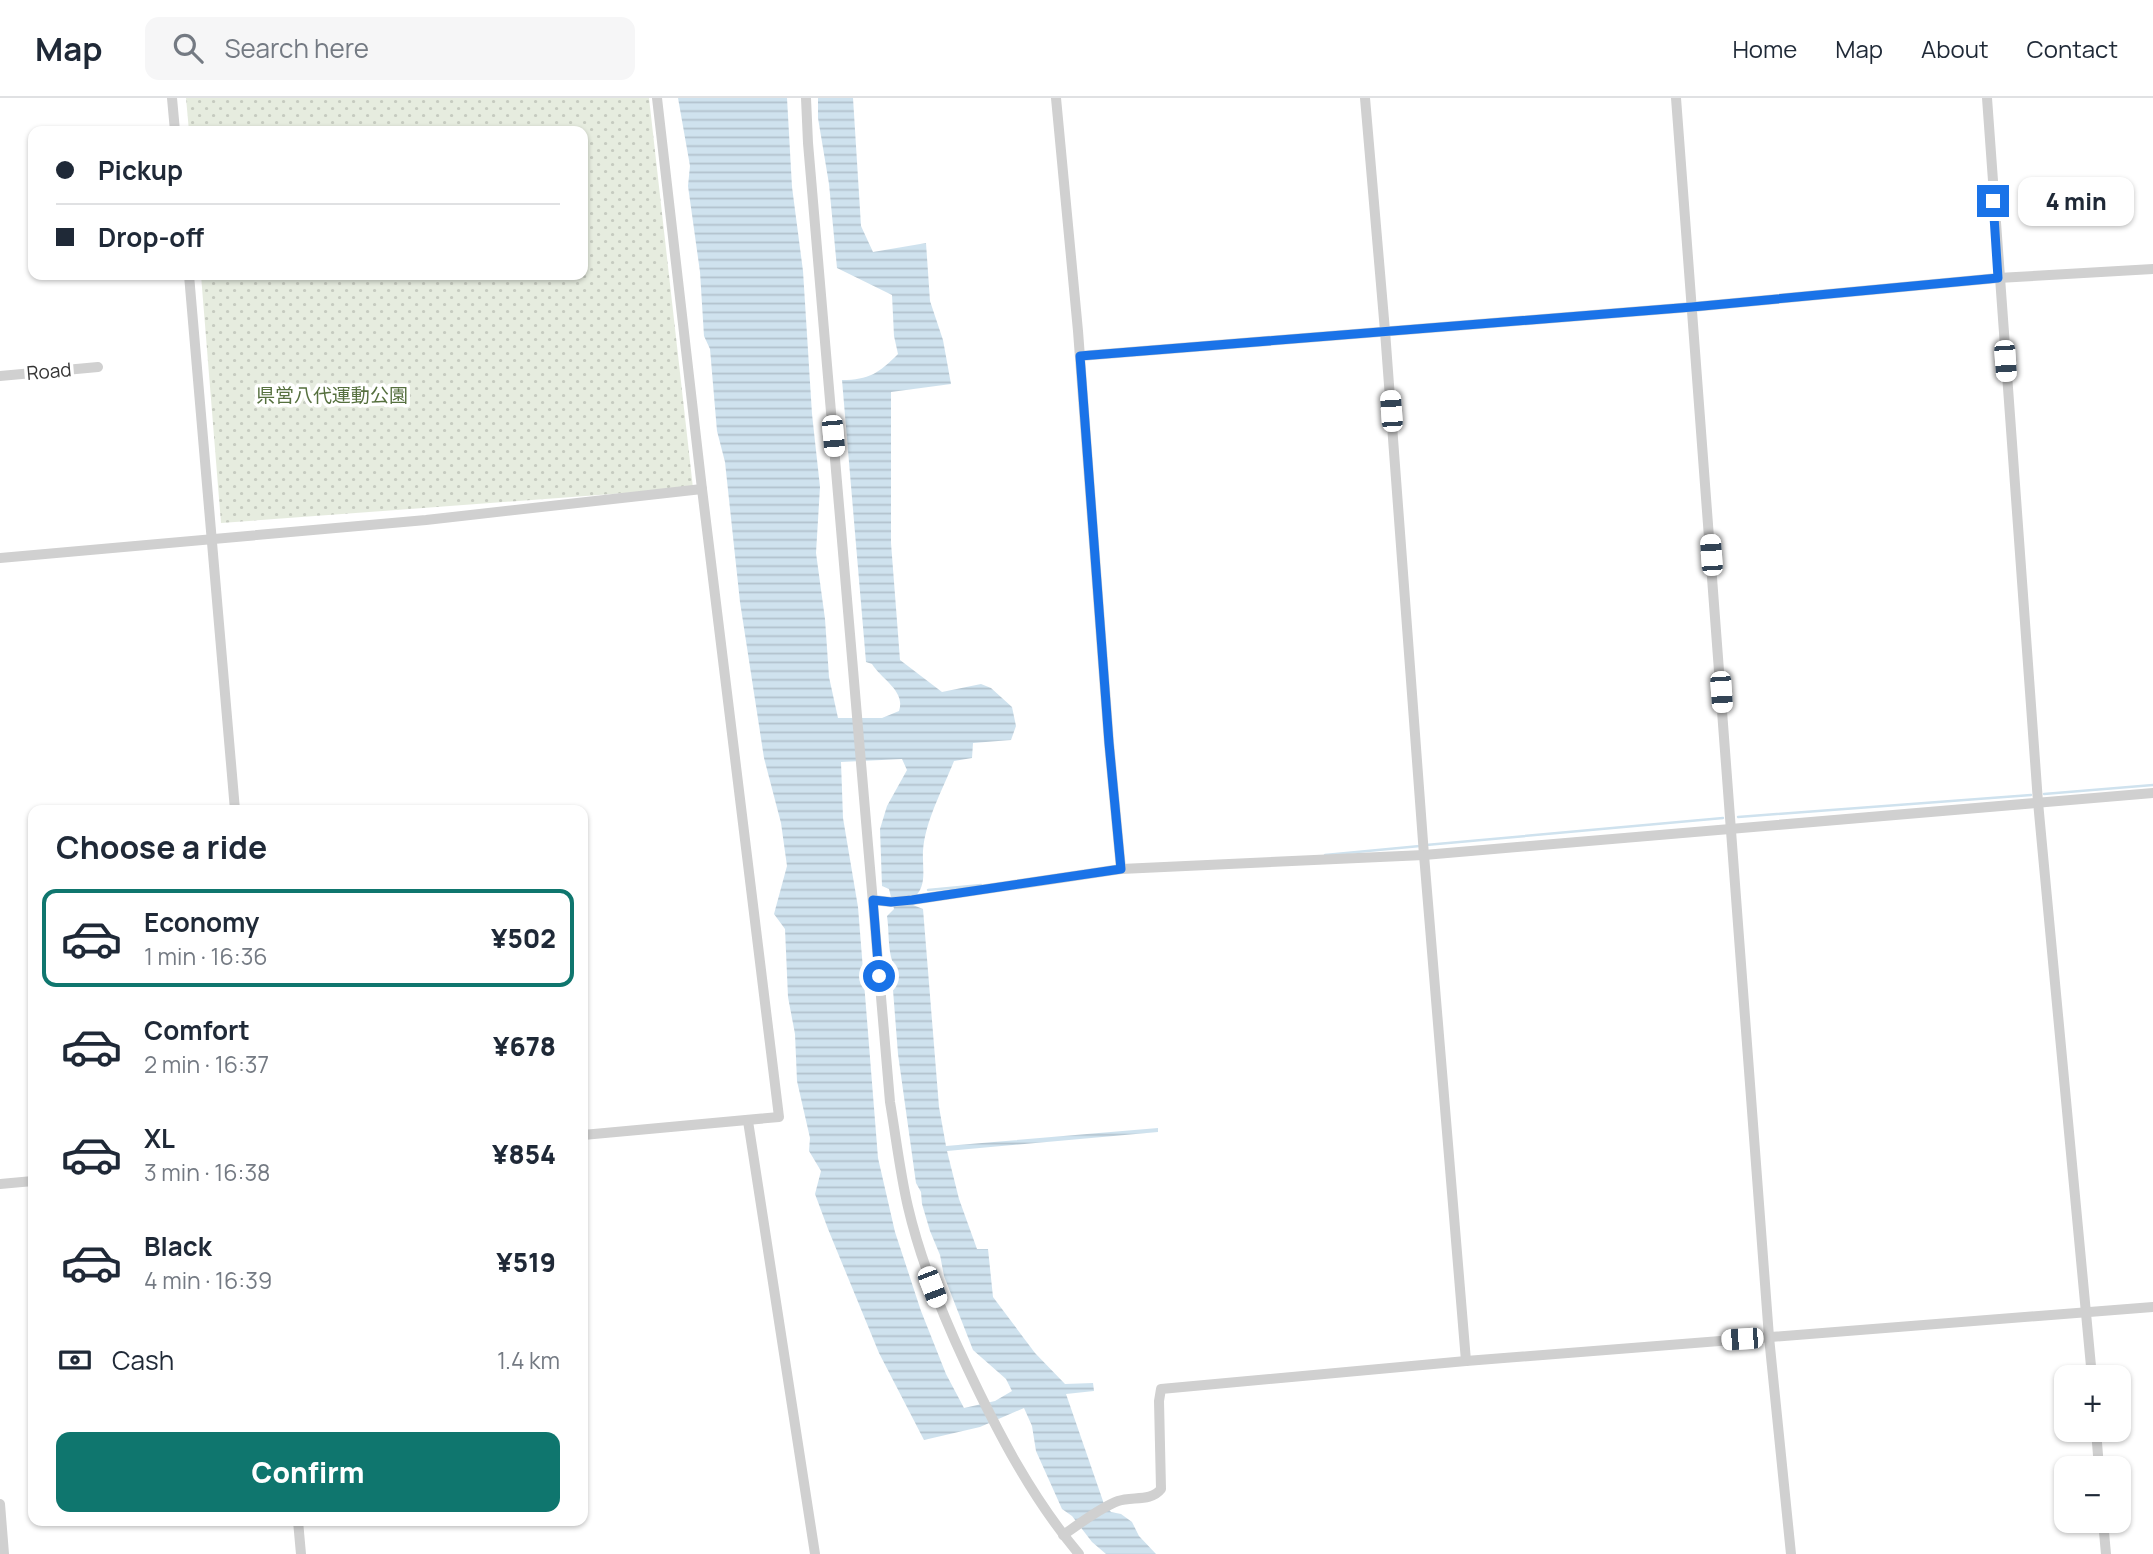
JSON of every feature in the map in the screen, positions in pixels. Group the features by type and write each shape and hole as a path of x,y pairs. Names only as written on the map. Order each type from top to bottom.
{"street":[{"path":"172,98 175,126"},
{"path":"588,1135 779,1117 657,98"},
{"path":"806,98 890,1102 908,1208 944,1319 985,1406 1017,1465 1063,1535 1079,1554"},
{"path":"1056,98 1080,356 1121,869"},
{"path":"1365,98 1466,1361"},
{"path":"1676,98 1769,1337 1791,1554"},
{"path":"1987,98 2038,802 2091,1365"},
{"path":"1080,356 1692,307 1998,278 2153,269"},
{"path":"188,280 236,805"},
{"name":"Road","path":"0,376 98,367"},
{"path":"0,558 211,541 702,489"},
{"path":"873,900 912,900 1121,869 1732,830 2153,793"},
{"path":"748,1121 815,1554"},
{"path":"0,1184 28,1181"},
{"path":"1063,1535 1118,1501 1158,1494 1161,1489 1161,1389 1466,1361 2153,1307"},
{"path":"0,1504 4,1554"},
{"path":"298,1526 301,1554"},
{"path":"2104,1533 2106,1554"}],"green space":[{"name":"県営八代運動公園","path":"186,98 649,98 693,488 221,523 201,280 588,280 588,126 189,126"}],"water":[{"path":"678,98 787,98 792,187 803,271 812,414 820,487 816,553 829,677 838,718 882,718 899,711 896,691 872,664 866,662 842,380 859,379 873,374 898,354 894,336 892,295 837,268 829,184 818,118 818,98 853,98 861,226 873,252 926,243 930,301 943,340 951,384 891,392 891,543 900,660 942,692 981,684 991,688 1012,707 1016,726 1011,740 973,743 972,758 954,761 924,840 922,883 918,894 913,898 913,905 923,909 939,1107 946,1146 1158,1128 1158,1132 947,1151 959,1199 977,1249 988,1249 993,1297 1035,1353 1065,1384 1093,1383 1094,1391 1066,1394 1104,1504 1111,1512 1121,1514 1132,1522 1139,1536 1156,1554 1106,1554 1092,1542 1072,1516 1062,1509 1036,1451 1032,1426 1024,1408 980,1427 924,1440 879,1353 815,1194 821,1171 809,1151 810,1138 797,1081 795,1034 788,997 785,929 774,914 787,866 781,823 764,758 740,602 725,462 717,431 710,349 704,336 700,272 688,186 690,166","holes":["902,759 907,770 887,806 880,829 882,886 889,889 894,909 887,916 889,942 897,972 893,990 898,1054 916,1183 940,1255 944,1276 973,1350 1006,1379 1012,1391 995,1401 964,1408 946,1374 921,1311 895,1232 878,1158 858,907 843,818 841,762"]}],"waterway":[{"path":"2044,794 2153,785"},
{"path":"1738,817 2031,795"},
{"path":"1426,845 1723,818"},
{"path":"1325,855 1420,846"},
{"path":"928,890 981,885"}],"route":[{"path":"879,976 873,900 912,900 1121,869 1080,356 1692,307 1998,278 1993,201"}]}
